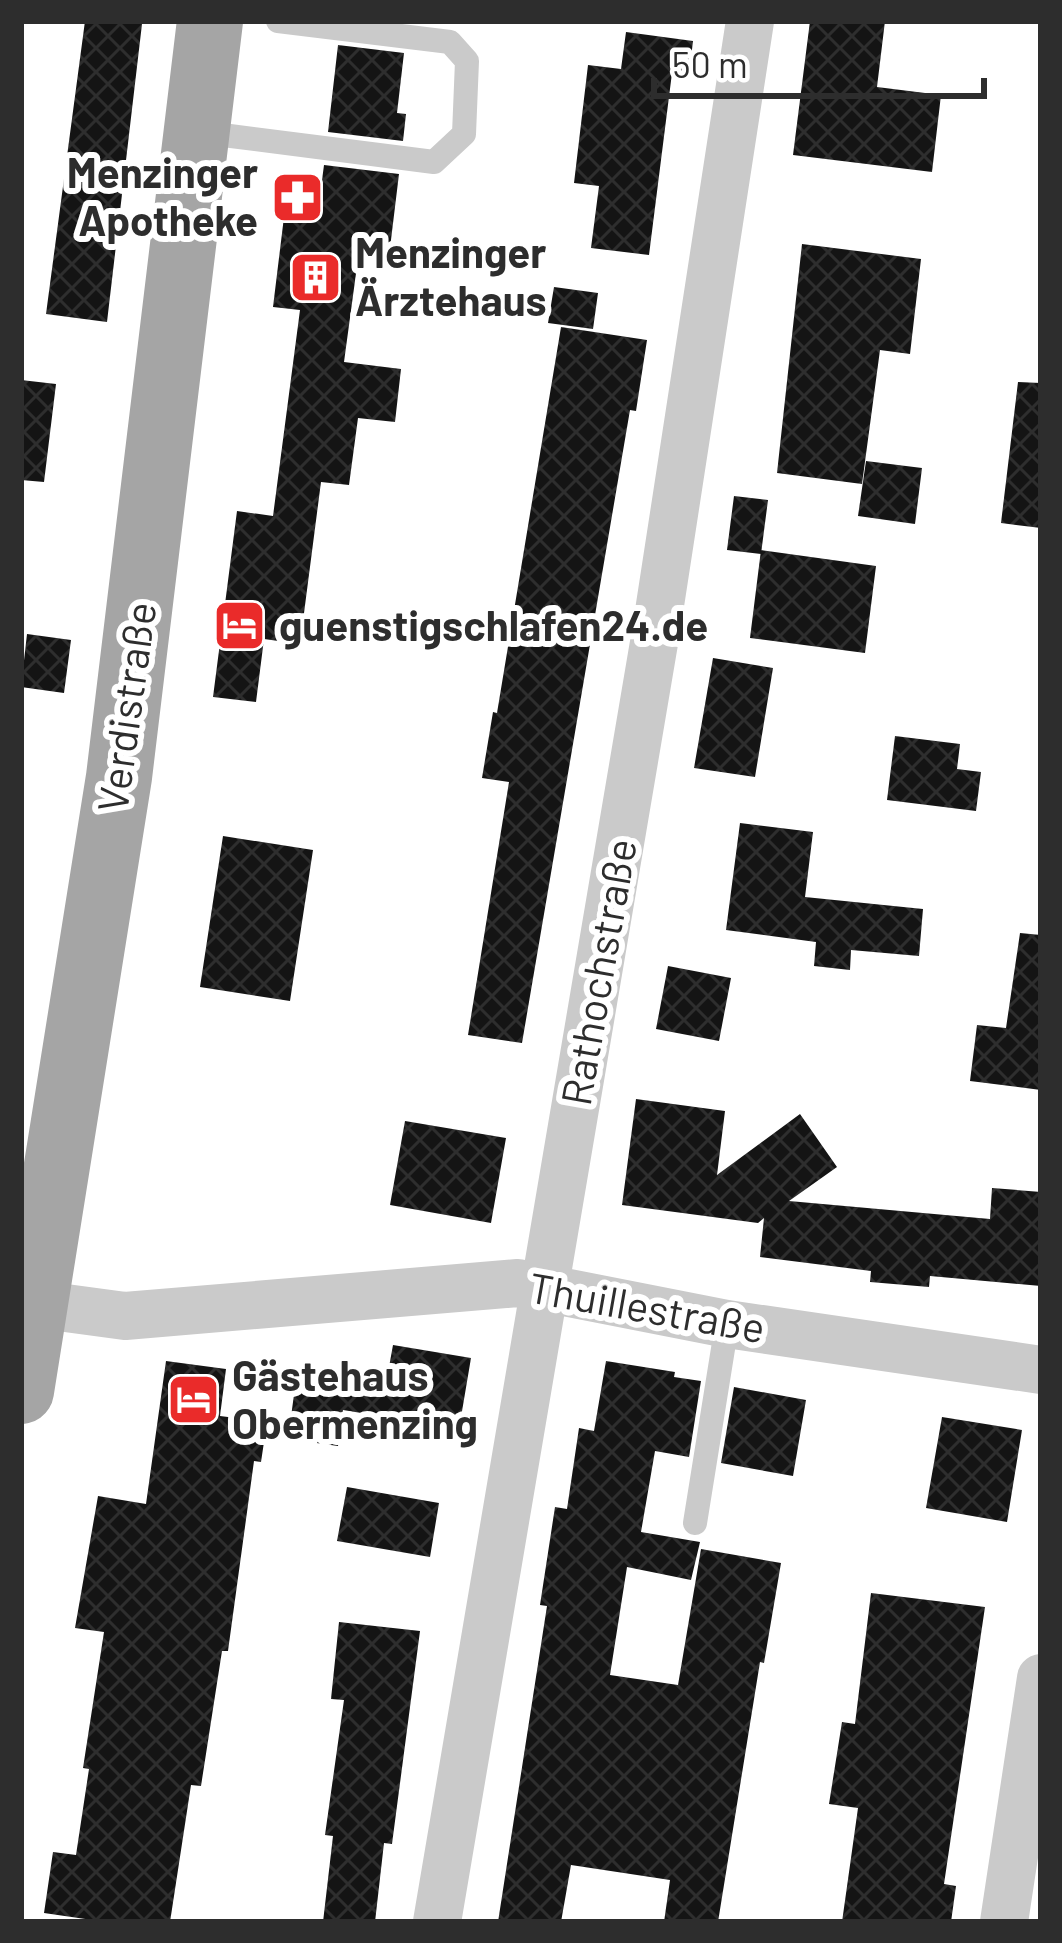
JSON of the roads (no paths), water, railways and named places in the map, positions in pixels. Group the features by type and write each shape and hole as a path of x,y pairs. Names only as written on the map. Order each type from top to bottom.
{"main road":[{"name":"Verdistraße","path":"21,1391 119,777 210,21"}],"street":[{"name":"Rathochstraße","path":"437,1922 656,631 750,21"},
{"name":"Thuillestraße","path":"36,1304 125,1316 518,1283 727,1324 1041,1370"},
{"path":"1004,1922 1041,1678"}],"lane":[{"path":"198,131 434,161 464,134 467,61 450,42 278,21"},
{"path":"695,1523 727,1324"}],"place":[{"name":"Menzinger Apotheke","path":"297,197"},
{"name":"Menzinger Ärztehaus","path":"316,277"},
{"name":"guenstigschlafen24.de","path":"240,626"},
{"name":"Gästehaus Obermenzing","path":"193,1400"}]}
